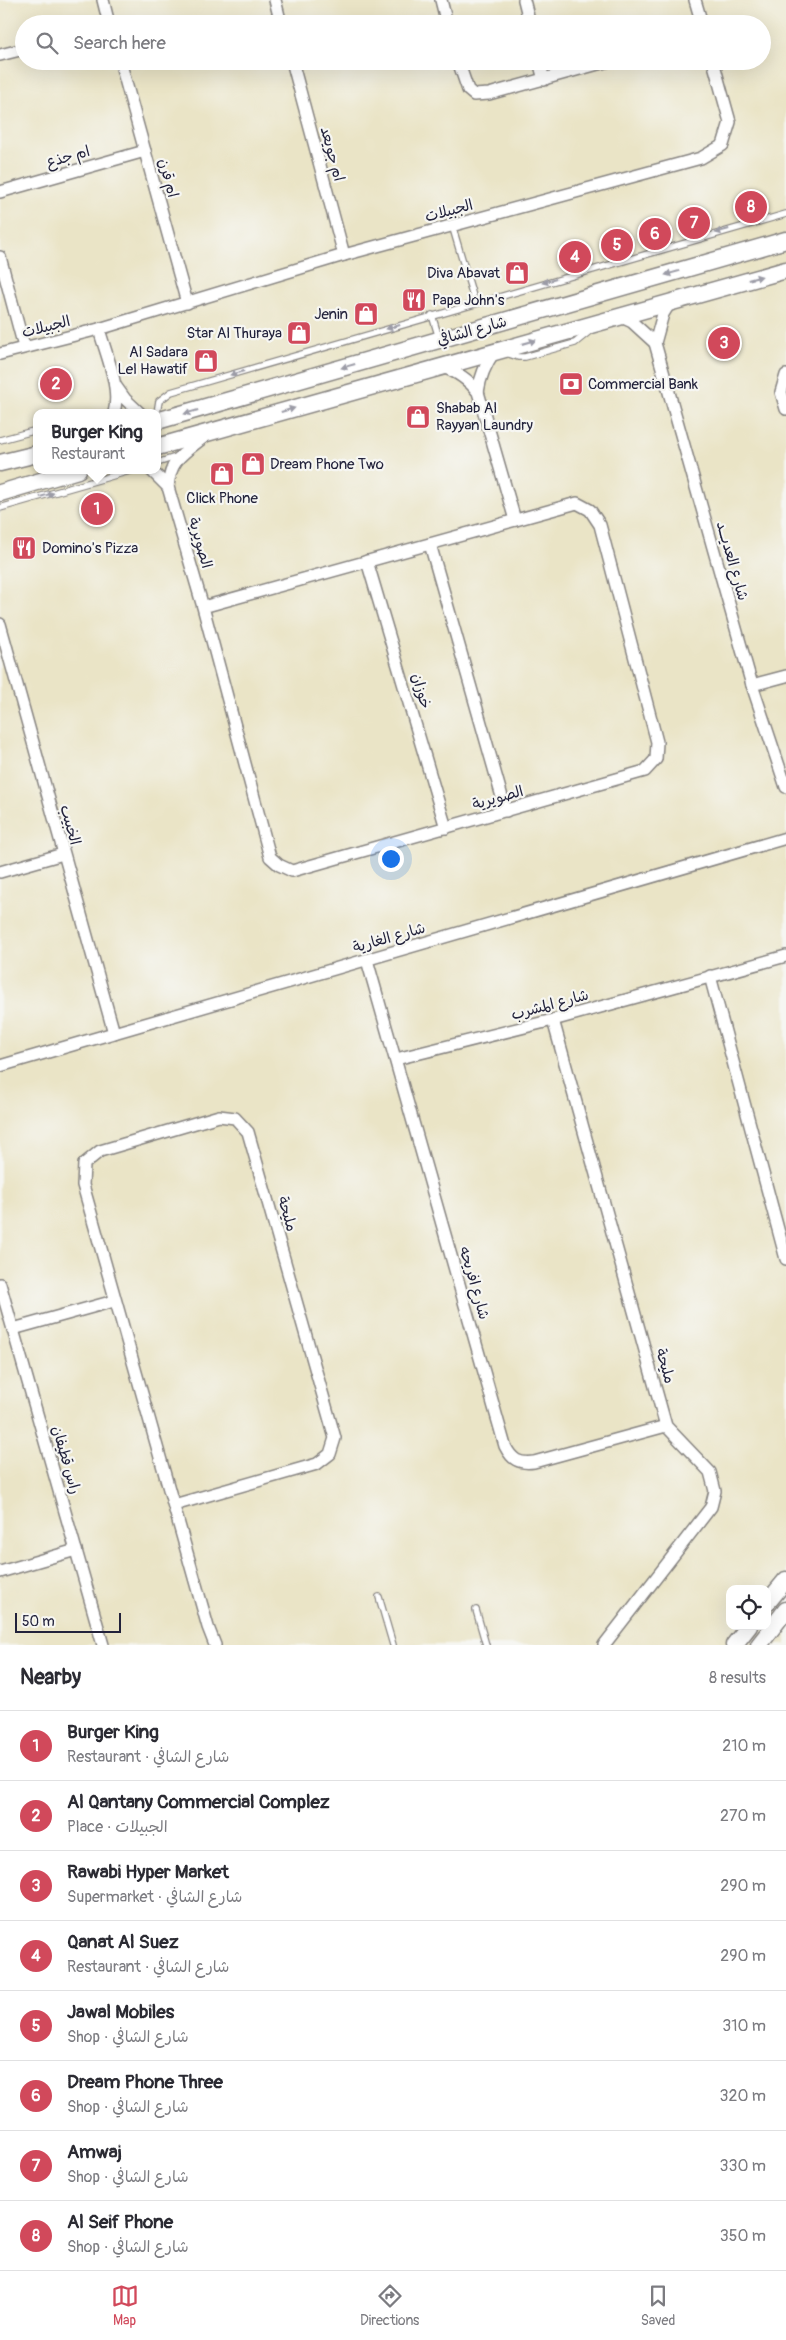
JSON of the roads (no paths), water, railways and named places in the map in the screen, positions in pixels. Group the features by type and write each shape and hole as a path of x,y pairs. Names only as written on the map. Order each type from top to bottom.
{"main road":[{"name":"شارع الشافي","path":"161,421 786,240"},
{"name":"شارع الشافي","path":"161,446 671,301 783,272"},
{"path":"0,463 33,455"},
{"path":"0,493 64,474"},
{"path":"771,1598 786,1580"},
{"path":"759,1645 786,1610"},
{"path":"734,1645 746,1630"}],"street":[{"path":"102,0 106,15"},
{"path":"275,0 279,15"},
{"path":"441,0 445,15"},
{"path":"524,0 528,15"},
{"path":"695,0 699,15"},
{"path":"0,55 15,51"},
{"name":"ام قرن","path":"122,70 187,303"},
{"name":"ام جويعد","path":"294,70 344,256"},
{"path":"461,70 468,90 474,95 489,94 578,70"},
{"path":"542,70 544,80"},
{"name":"الجبيلات","path":"0,354 99,329 452,225 692,161 723,145 730,122 716,70"},
{"name":"ام جذع","path":"0,192 145,151"},
{"path":"0,257 24,347"},
{"path":"619,316 632,322 655,343 663,314 671,301"},
{"path":"99,329 114,384 115,409"},
{"name":"شارع العديـــد","path":"655,343 752,685 786,787"},
{"path":"478,392 483,372 498,351"},
{"path":"443,367 456,372 470,382 478,392 515,520"},
{"path":"786,376 781,392 786,409"},
{"path":"114,384 125,399 136,409"},
{"path":"168,487 169,472 180,456 208,433"},
{"name":"الصويرية","path":"155,474 168,487 203,607 270,857 279,865 292,872 645,771 656,759 657,742 600,525 590,510 577,503 203,607"},
{"path":"0,503 18,487"},
{"path":"430,544 506,811"},
{"name":"خوزان","path":"367,562 446,828"},
{"name":"الخبيب","path":"0,624 114,1033"},
{"path":"752,685 786,676"},
{"name":"شارع الغارية","path":"0,1066 786,838"},
{"path":"0,872 63,854"},
{"name":"شارع المشرب","path":"396,1059 553,1020 786,956"},
{"name":"شارع افريحه","path":"367,960 504,1446 509,1454 515,1460 524,1463 534,1462 666,1426"},
{"path":"710,976 786,1259"},
{"name":"مليحة","path":"553,1020 666,1426 710,1472 714,1481 714,1499 711,1507 604,1645"},
{"name":"مليحة","path":"174,1505 317,1464 330,1454 335,1438 248,1132 235,1118 220,1116 100,1151 84,1164 82,1185 208,1627 216,1645"},
{"name":"راس قطيفان","path":"0,1284 103,1645"},
{"path":"13,1329 114,1301"},
{"path":"0,1572 76,1550"}],"lane":[{"path":"158,409 159,401 171,392 786,214"},
{"path":"452,225 475,303"},
{"path":"432,315 440,340"},
{"path":"0,440 33,431"},
{"path":"161,462 180,456"},
{"path":"0,508 119,474"},
{"path":"379,1597 393,1645"},
{"path":"476,1610 486,1645"}],"place":[{"name":"Al Seif Phone","path":"751,207"},
{"name":"Amwaj","path":"694,223"},
{"name":"Dream Phone Three","path":"655,234"},
{"name":"Jawal Mobiles","path":"617,245"},
{"name":"Qanat Al Suez","path":"575,257"},
{"name":"Diva Abavat","path":"517,273"},
{"name":"Papa John's","path":"414,300"},
{"name":"Jenin","path":"366,314"},
{"name":"Star Al Thuraya","path":"299,333"},
{"name":"Rawabi Hyper Market","path":"724,343"},
{"name":"Al Sadara Lel Hawatif","path":"206,361"},
{"name":"Al Qantany Commercial Complez","path":"56,384"},
{"name":"Commercial Bank","path":"571,384"},
{"name":"Shabab Al Rayyan Laundry","path":"418,417"},
{"name":"Dream Phone Two","path":"253,464"},
{"name":"Click Phone","path":"222,474"},
{"name":"Burger King","path":"97,509"},
{"name":"Domino's Pizza","path":"24,548"}]}
